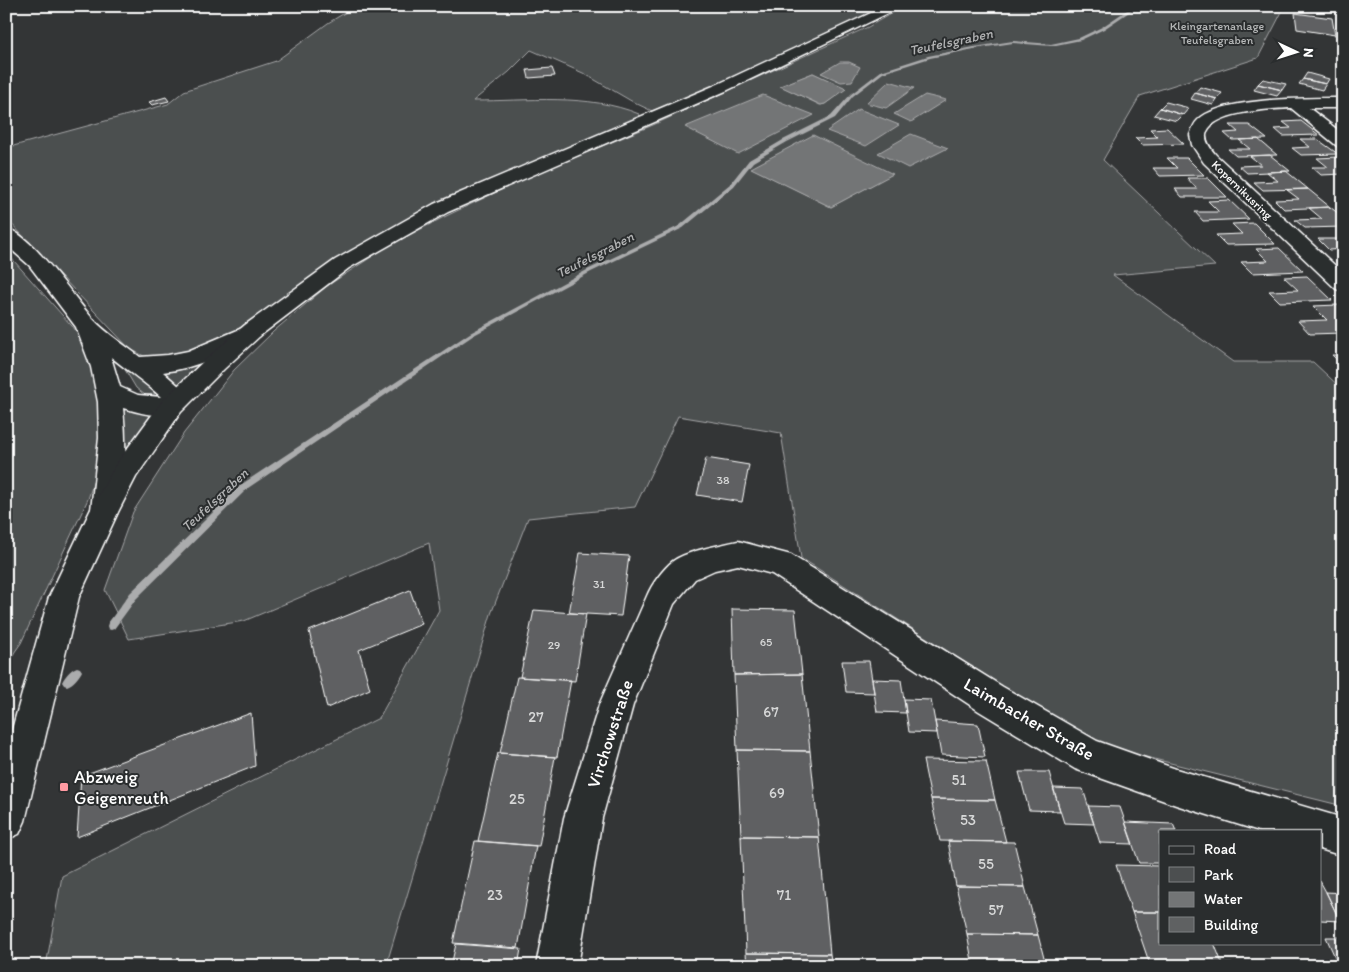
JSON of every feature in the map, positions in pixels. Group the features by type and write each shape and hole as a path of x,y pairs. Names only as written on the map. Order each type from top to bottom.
{"main road":[{"path":"6,821 64,597 104,511 126,471 152,432 176,403 253,330 342,264 441,208 723,88 897,6"},
{"name":"Kopernikusring","path":"1343,103 1252,107 1222,113 1202,124 1198,134 1201,145 1210,159 1343,285"},
{"path":"1295,104 1343,142"},
{"path":"6,234 36,261 86,325 135,365 151,374 176,403"},
{"path":"86,325 103,368 111,420 112,461 104,511"},
{"path":"135,365 157,365 190,360 253,330"},
{"path":"107,390 126,402 143,405 176,403"},
{"name":"Laimbacher Straße","path":"738,553 780,564 991,698 1088,756 1176,787 1320,830"},
{"name":"Virchowstraße","path":"557,966 583,818 616,705 662,596 684,570 711,559 738,553"},
{"name":"Laimbacher Straße","path":"1322,831 1343,837"}],"green space":[{"path":"356,6 889,6 735,78 652,111 583,73 531,50 509,72 473,101 557,100 599,103 639,114 640,118 463,193 229,338 194,354 146,357 130,349 6,218 6,148 168,104 184,91 276,61 328,23"},
{"name":"Kleingartenanlage Teufelsgraben","path":"904,6 1285,6 1258,58 1140,96 1103,160 1215,266 1113,275 1233,362 1313,362 1343,390 1343,806 1094,744 801,558 781,433 678,416 635,507 528,518 491,614 386,966 46,966 62,876 379,718 439,610 429,543 244,621 129,639 105,590 133,512 184,433 234,370 274,331 327,286 388,246 532,175 653,125 868,27","holes":["813,73 845,89 825,104 820,105 781,86","752,168 892,174 831,207"]},
{"path":"6,252 79,334 95,373 103,412 100,462 88,499 21,643 14,653 6,685"},
{"path":"205,360 176,388 161,373"},
{"path":"126,366 155,394 145,395 136,388 124,368"},
{"path":"120,409 158,411 126,450"}],"water":[{"path":"840,62 849,62 860,67 852,81 841,82 821,73"},
{"path":"813,73 846,89 821,105 780,86"},
{"path":"889,81 914,88 886,108 866,103"},
{"path":"763,95 814,115 738,154 685,127"},
{"path":"925,95 946,100 911,122 894,114"},
{"path":"859,109 899,125 866,146 827,131"},
{"path":"911,134 948,148 908,168 878,153"},
{"path":"813,135 893,174 831,207 751,168"}],"building":[{"path":"1308,6 1334,6 1335,10"},
{"path":"1295,13 1332,18 1335,35 1297,29"},
{"path":"552,68 555,76 529,78 527,70"},
{"path":"1307,73 1329,79 1326,84 1303,79"},
{"path":"1263,79 1286,84 1282,90 1258,84"},
{"path":"1303,79 1326,84 1322,90 1299,84"},
{"path":"1258,84 1282,90 1277,96 1254,90"},
{"path":"1200,87 1222,93 1217,99 1195,93"},
{"path":"1195,93 1217,99 1213,105 1191,99"},
{"path":"166,97 169,101 152,105 149,102"},
{"path":"1166,102 1189,108 1183,115 1160,108"},
{"path":"1160,108 1183,115 1177,121 1154,115"},
{"path":"1301,121 1319,135 1283,136 1275,129 1291,128 1283,122"},
{"path":"1230,125 1249,125 1267,139 1232,140 1224,133 1238,132"},
{"path":"1167,128 1184,144 1142,145 1135,138 1158,137 1150,129"},
{"path":"1258,139 1277,155 1236,156 1228,149 1250,149 1239,140"},
{"path":"1300,139 1317,139 1338,154 1301,155 1292,148 1310,147"},
{"path":"1270,155 1290,171 1247,173 1239,166 1261,165 1250,156"},
{"path":"1338,157 1343,161 1343,174 1321,175 1312,167 1328,167 1317,158"},
{"path":"1167,158 1187,158 1204,175 1160,176 1153,168 1177,168"},
{"path":"1286,171 1308,189 1263,190 1254,182 1278,181 1267,172"},
{"path":"1187,178 1208,178 1227,197 1182,197 1175,189 1197,189"},
{"path":"1308,189 1330,207 1284,209 1275,200 1299,199 1287,190"},
{"path":"1229,200 1249,219 1203,221 1195,212 1219,212 1208,201"},
{"path":"1330,207 1343,217 1343,227 1305,228 1295,220 1322,219 1309,208"},
{"path":"1254,223 1275,244 1226,245 1216,235 1242,234 1232,224"},
{"path":"1318,239 1343,239 1343,249 1329,250"},
{"path":"1279,248 1303,271 1252,273 1241,262 1268,261 1256,249"},
{"path":"1307,276 1332,300 1280,302 1269,291 1298,290 1284,277"},
{"path":"1338,305 1343,310 1343,333 1310,334 1298,321 1327,320 1313,306"},
{"path":"1332,355 1343,355 1343,366"},
{"path":"706,458 749,465 742,502 697,495"},
{"path":"580,553 629,556 621,616 569,613"},
{"path":"410,590 422,624 359,650 370,689 327,708 309,631"},
{"path":"732,609 795,610 802,674 734,675"},
{"path":"534,610 586,614 575,681 520,677"},
{"path":"842,661 869,661 874,693 846,692"},
{"path":"802,674 810,751 737,750 734,675"},
{"path":"517,677 571,680 557,757 500,753"},
{"path":"872,679 901,680 906,713 877,712"},
{"path":"904,699 931,700 937,733 909,732"},
{"path":"251,713 255,766 77,837 81,776"},
{"path":"935,721 978,724 985,757 941,755"},
{"path":"737,750 810,751 819,837 741,836"},
{"path":"498,753 555,757 539,846 478,841"},
{"path":"923,760 986,761 995,800 931,799"},
{"path":"1019,772 1049,772 1060,811 1029,810"},
{"path":"1053,788 1083,789 1094,824 1064,823"},
{"path":"931,799 995,800 1006,842 940,841"},
{"path":"1088,806 1120,807 1133,844 1100,843"},
{"path":"1125,822 1173,824 1176,830 1159,830 1159,863 1139,863"},
{"path":"741,836 819,837 830,954 746,953"},
{"path":"475,841 536,846 518,948 453,943"},
{"path":"948,841 1014,842 1025,887 956,886"},
{"path":"1116,865 1159,866 1159,912 1132,912"},
{"path":"1322,885 1326,892 1340,921 1322,920"},
{"path":"956,886 1025,887 1038,935 967,934"},
{"path":"1326,892 1343,893 1343,927 1340,921"},
{"path":"1132,912 1159,912 1159,944 1214,944 1222,963 1149,962"},
{"path":"967,934 1038,935 1046,966 973,966"},
{"path":"1326,937 1343,937 1343,966 1339,966"},
{"path":"456,944 521,949 518,966 451,966"},
{"path":"746,953 830,954 832,966 747,966"},
{"path":"1160,963 1233,964 1234,966 1161,966"}],"waterway":[{"name":"Teufelsgraben","path":"111,626 133,596 245,486 472,334 589,271 681,227 732,185 751,161 785,141 833,117 852,95 882,72 929,57 974,48 1013,42 1051,45 1080,39 1103,28 1136,6"},
{"name":"Teufelsgraben","path":"67,682 77,671"}],"place":[{"name":"Abzweig Geigenreuth","path":"64,787"}]}
